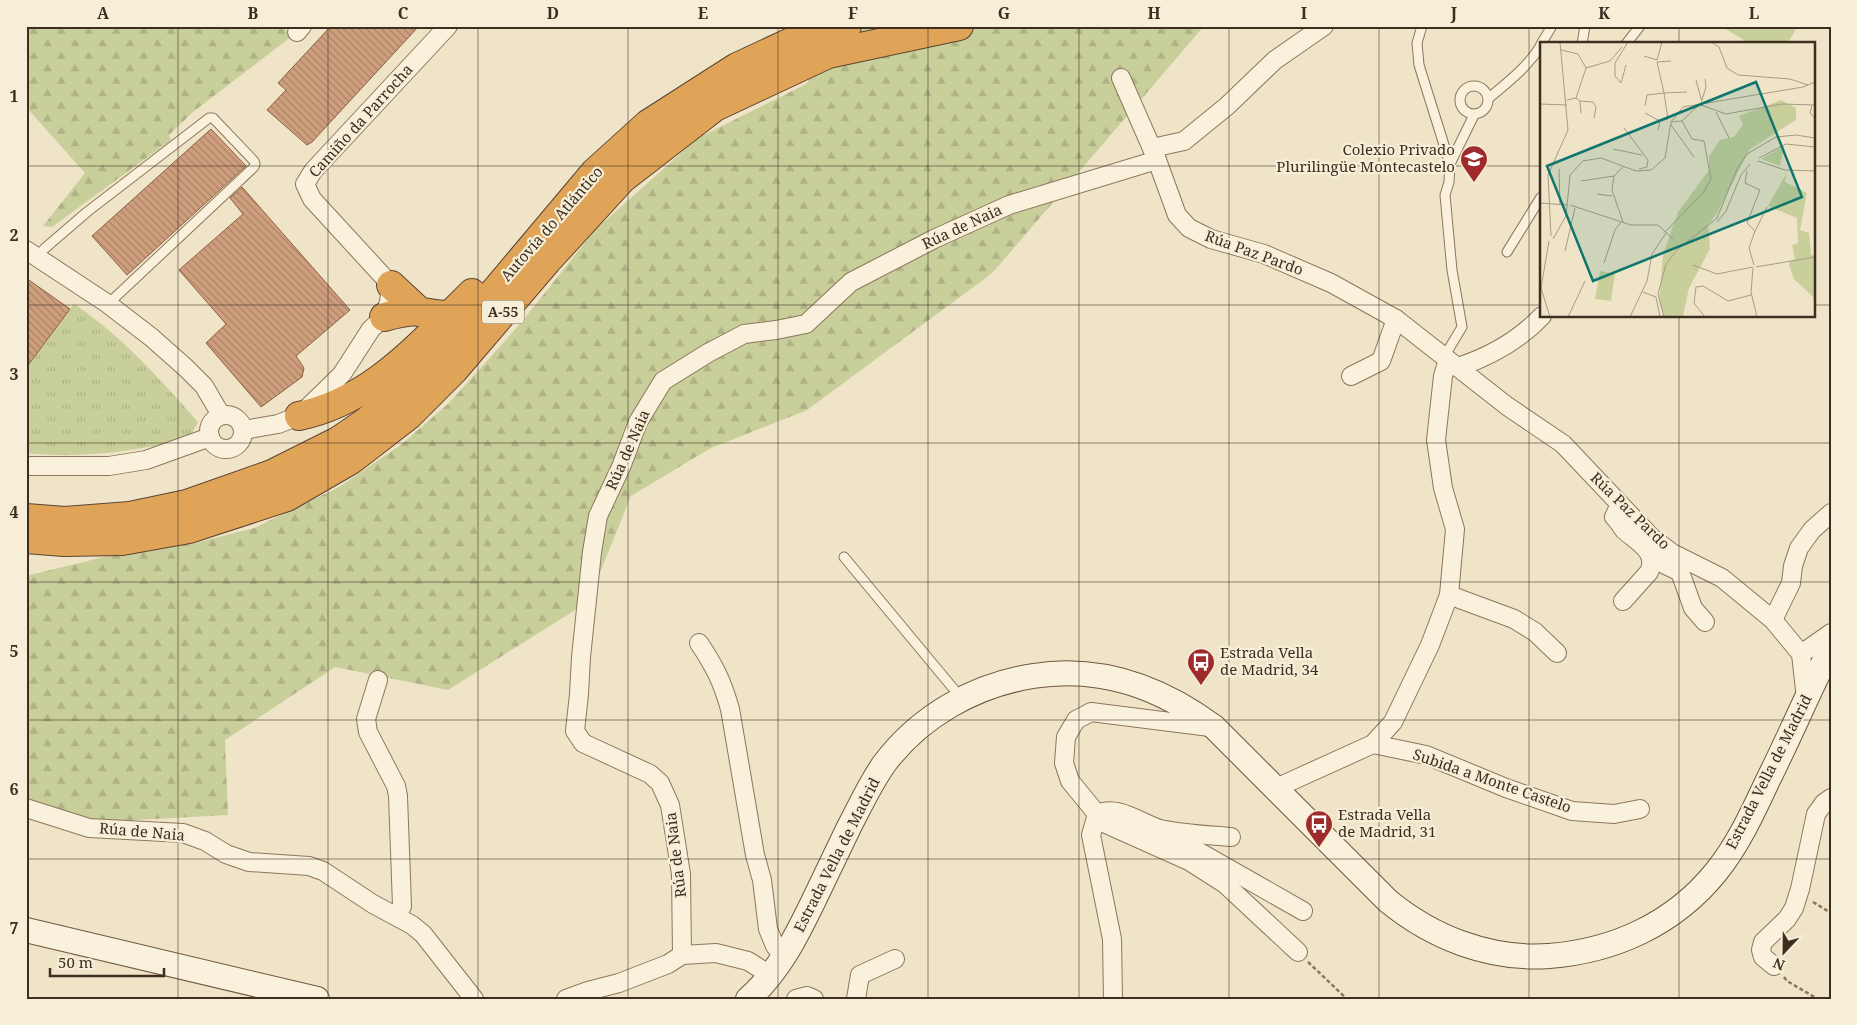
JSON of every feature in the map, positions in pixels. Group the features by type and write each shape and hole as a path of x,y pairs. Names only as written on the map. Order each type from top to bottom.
{"highway":[{"name":"Autovía do Atlántico","path":"26,518 65,521 130,516 187,504 272,474 338,441 404,389 457,336 595,172 648,124 737,67 806,35 846,26"},
{"name":"Autovía do Atlántico","path":"26,540 64,542 122,541 189,528 287,498 351,460 408,416 454,370 547,261 622,179 715,107 828,54 958,26"},
{"name":"A-55","path":"450,315 468,297 586,161 624,127 652,105 737,67"},
{"path":"391,285 420,312"},
{"path":"384,317 400,313 420,312 450,315"},
{"path":"299,416 318,412 338,404 366,388 402,362 450,315"}],"main road":[{"name":"Estrada Vella de Madrid","path":"752,997 777,966 808,913 863,799 884,764 904,741 927,721 946,707 986,687 1044,674 1077,673 1109,677 1138,684 1165,696 1190,710 1214,727 1388,901 1419,924 1459,942 1508,955 1536,956 1566,954 1595,949 1639,934 1673,913 1705,884 1716,872 1737,840 1828,658"},
{"path":"26,930 317,999"}],"street":[{"name":"Camiño da Parrocha","path":"391,285 312,199 305,184 314,171 448,26"},
{"name":"Rúa de Naia","path":"682,955 681,874 670,805 660,784 650,774 583,743 575,731 592,552 598,516 621,467 638,422 663,382 708,353 744,334 806,324 851,282 934,239 1009,205 1154,154 1184,141 1227,106 1275,60 1324,26"},
{"name":"Rúa Paz Pardo","path":"1121,78 1154,154 1177,215 1189,228 1211,239 1264,254 1331,283 1396,319 1507,406 1563,444 1652,538 1672,553 1722,578 1773,620 1801,654"},
{"path":"32,254 108,304 151,337 204,386 221,415"},
{"path":"243,430 278,424 299,416 342,374 372,329 384,317 389,302 391,285"},
{"path":"1276,788 1374,744 1393,722 1430,645 1449,595 1455,529 1444,488 1436,440 1444,376 1450,361 1482,359 1530,329 1540,318"},
{"path":"1351,376 1381,361 1396,319"},
{"path":"221,415 231,416 239,422 243,430 242,439 236,446 230,449 214,444 208,431 210,423 221,415"},
{"path":"26,466 109,466 137,462 210,437"},
{"path":"1620,504 1614,517 1624,530 1645,547 1651,558 1652,566 1649,572 1623,601"},
{"path":"1773,620 1791,583 1793,566 1799,548 1812,530 1831,513"},
{"path":"1651,558 1680,572 1693,608 1705,622"},
{"path":"1449,595 1514,619 1535,632 1557,653"},
{"path":"1806,699 1801,654 1831,633"},
{"path":"566,999 588,990 619,983 668,964 682,955 716,953 777,966 775,946 768,929 762,880 755,855 730,708 724,685 699,643"},
{"path":"378,680 366,719 368,732 396,786 398,796 402,906 396,916"},
{"path":"1214,727 1091,712 1076,720 1066,737 1064,763 1070,781 1104,823 1189,861 1225,884 1298,952"},
{"name":"Subida a Monte Castelo","path":"1374,744 1426,755 1506,788 1572,810 1614,814 1640,809"},
{"path":"1774,966 1763,957 1761,950 1763,942 1794,908 1816,814 1824,803 1831,798"},
{"name":"Rúa de Naia","path":"26,808 89,828 183,833 205,841 226,854 249,862 309,866 324,871 373,904 412,925 423,934 474,999"},
{"path":"1113,999 1112,939 1091,835 1097,814 1103,811 1134,817 1159,828 1174,839 1204,853 1303,911"},
{"path":"1159,828 1231,837"},
{"path":"856,999 860,975 895,959"},
{"path":"796,999 807,996 814,999"}],"lane":[{"path":"1422,26 1417,43 1419,65 1450,164 1449,182 1445,195 1452,270 1462,327 1450,361"},
{"path":"1542,42 1552,26"},
{"path":"1582,42 1585,26"},
{"path":"1628,42 1640,26"},
{"path":"1489,98 1522,69 1534,56 1540,46"},
{"path":"1470,86 1478,86 1485,90 1489,98 1488,106 1482,112 1474,115 1466,112 1461,106 1459,98 1463,90 1470,86"},
{"path":"1450,164 1474,115"},
{"path":"32,254 44,249 87,212 209,118 213,118 254,161 254,167 108,304"},
{"path":"1506,252 1540,199"},
{"path":"844,557 962,699"}],"path":[{"path":"1799,893 1831,913"},
{"path":"1298,952 1347,999"},
{"path":"1774,966 1787,981 1816,998"}],"green space":[{"path":"26,26 281,26 292,36 193,112 169,135 171,140 52,227 43,226 85,173 26,107"},
{"path":"815,26 1204,26 987,277 807,410 709,449 631,496 588,602 448,690 335,667 225,740 228,815 98,822 26,818 26,576 120,553 195,543 254,528 339,487 402,444 449,403 520,324 595,230 698,138 808,83"},
{"path":"1721,26 1798,26 1788,42 1747,42"},
{"path":"74,304 92,316 124,344 198,422 189,439 108,453 47,455 26,453 26,368"}],"building":[{"path":"331,26 419,26 312,142 307,145 267,110 286,90 278,83"},
{"path":"211,129 246,166 127,275 92,236"},
{"path":"242,187 350,310 296,356 304,368 302,377 261,407 206,343 226,324 179,270 243,214 230,198"},
{"path":"26,278 70,309 26,368"}],"place":[{"name":"Colexio Privado Plurilingüe Montecastelo","path":"1474,183"},
{"name":"Estrada Vella de Madrid, 34","path":"1201,686"},
{"name":"Estrada Vella de Madrid, 31","path":"1319,848"}]}
